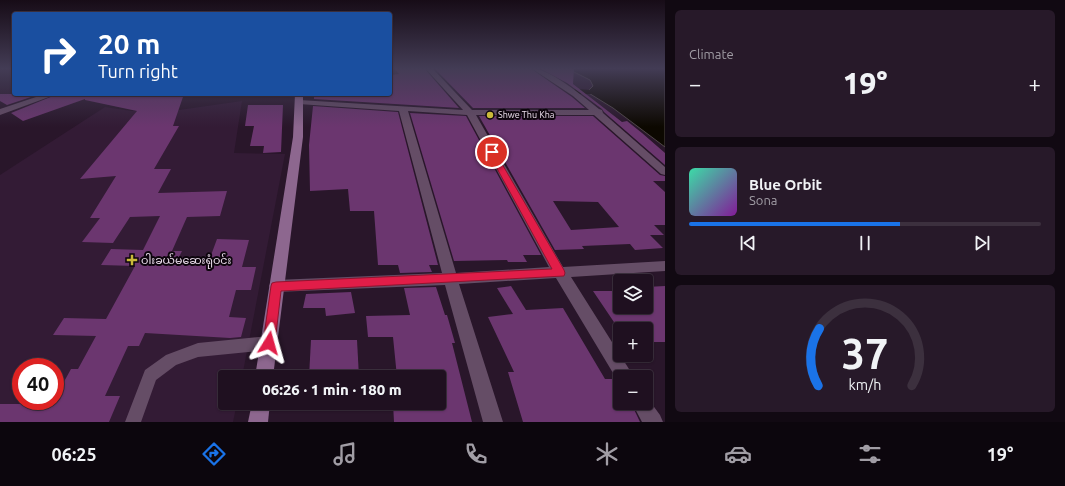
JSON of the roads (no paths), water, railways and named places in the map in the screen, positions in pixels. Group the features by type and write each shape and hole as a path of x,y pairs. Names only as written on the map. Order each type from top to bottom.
{"street":[{"path":"446,88 470,113 560,273 621,370"},
{"path":"566,88 599,112 665,172"},
{"path":"0,112 47,96"},
{"path":"265,370 298,137 299,98 403,110 470,113 599,112"},
{"path":"403,110 492,422"},
{"path":"276,286 450,279 665,266"},
{"path":"258,422 260,410"},
{"path":"645,410 653,422"}],"lane":[{"path":"133,422 150,375 171,360 198,350 269,343"}],"waterway":[{"path":"577,92 587,92"}],"place":[{"name":"Shwe Thu Kha","path":"490,115"},
{"name":"ဝါးခယ်မဆေးရုံဝင်း","path":"132,260"}]}
